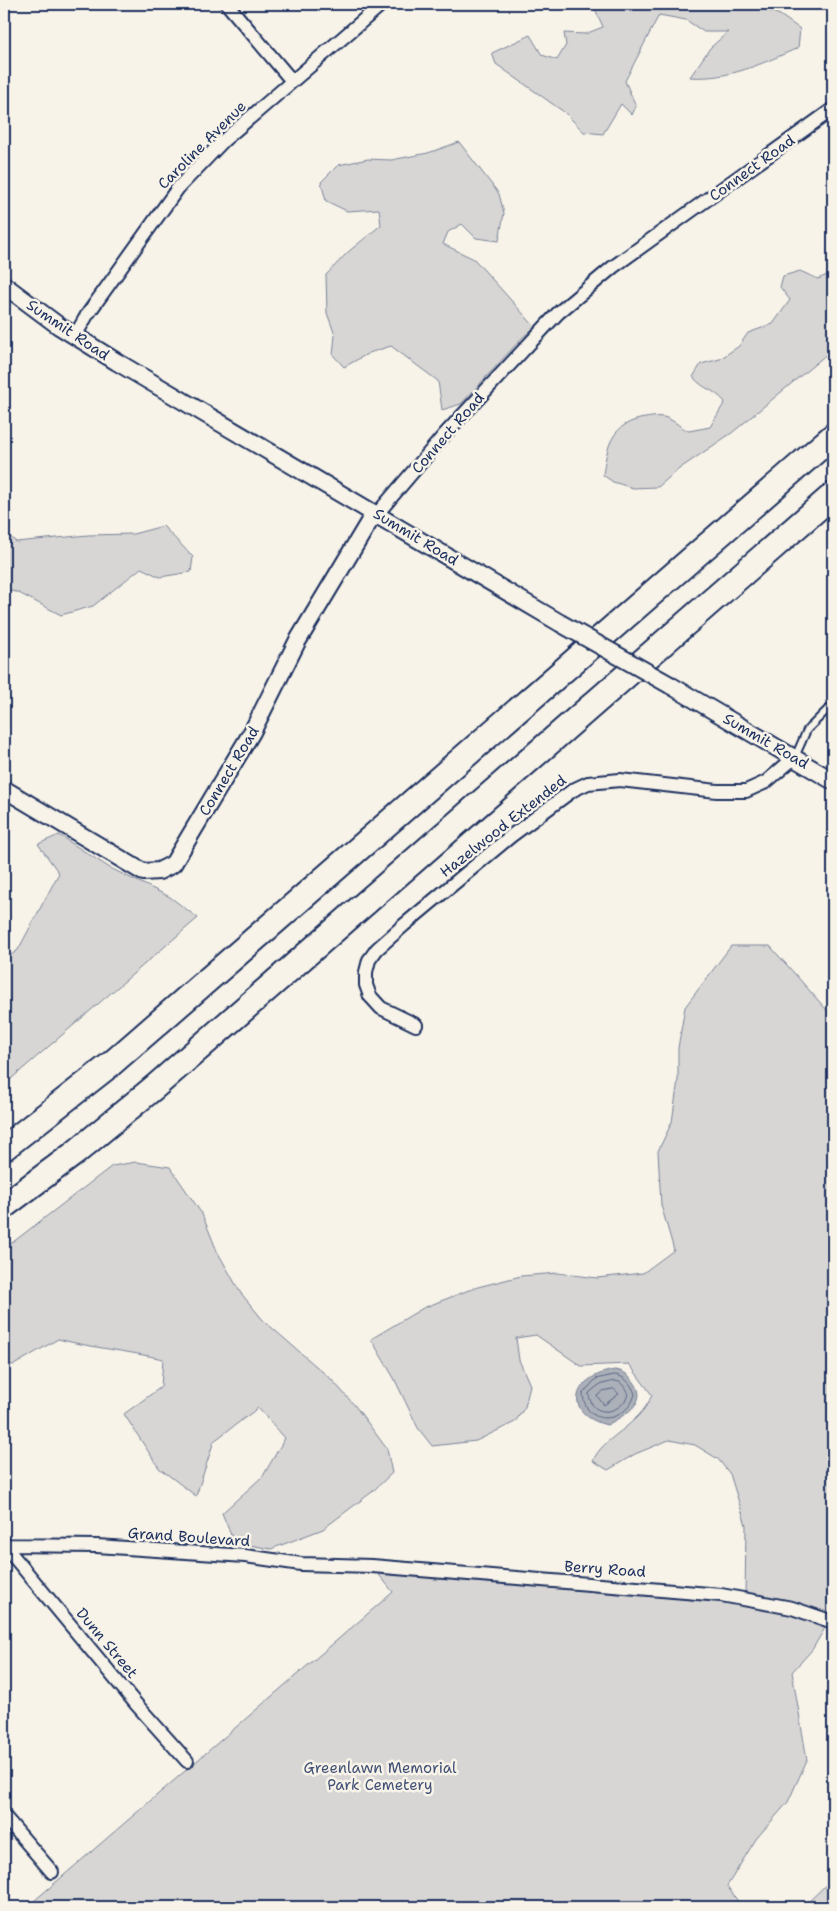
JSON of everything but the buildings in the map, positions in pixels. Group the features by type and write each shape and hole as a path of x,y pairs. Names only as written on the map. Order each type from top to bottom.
{"highway":[{"path":"4,1148 74,1095 152,1029 833,436"},
{"path":"4,1206 75,1153 157,1085 833,495"}],"street":[{"path":"227,4 292,81"},
{"name":"Caroline Avenue","path":"76,336 87,315 178,188 223,142 382,4"},
{"name":"Connect Road","path":"4,789 143,872 159,871 166,868 178,858 252,732 297,642 369,522 521,351 565,307 613,267 833,109"},
{"name":"Summit Road","path":"4,285 76,336 276,457 377,514 560,623 833,781"},
{"name":"Hazelwood Extended","path":"416,1025 381,1008 370,996 366,979 369,960 377,949 404,925 511,836 573,790 588,783 620,780 717,791 746,791 766,782 794,758"},
{"name":"Grand Boulevard","path":"4,1545 97,1546 245,1556 301,1564 372,1566"},
{"name":"Dunn Street","path":"4,1545 136,1704 187,1761"},
{"name":"Berry Road","path":"372,1566 721,1595 792,1608 833,1622"},
{"path":"4,1816 52,1872"}],"lane":[{"path":"794,758 807,730 833,704"}],"green space":[{"path":"593,4 758,4 762,8 780,15 800,29 798,48 759,65 732,73 718,76 690,77 710,48 728,32 704,32 686,20 659,15 625,81 636,106 632,115 621,104 603,134 584,132 564,112 496,64 492,53 530,35 542,55 557,60 566,45 564,33 585,34 603,27"},
{"path":"459,142 499,194 504,213 499,241 476,238 462,224 448,232 443,244 474,259 535,327 523,337 461,404 442,410 438,381 391,346 369,353 344,367 333,355 335,335 327,313 326,275 348,252 381,225 379,209 347,211 326,201 321,182 338,165 368,159 391,160 428,153"},
{"path":"833,263 833,349 733,432 679,469 658,487 633,488 613,482 603,475 609,445 618,430 625,425 645,418 660,417 672,420 689,431 710,427 725,402 693,377 701,364 720,359 739,346 748,333 773,324 790,300 780,287 783,276 800,271 818,279 827,275"},
{"path":"163,526 193,557 191,572 160,577 141,568 93,606 61,615 17,592 4,590 4,531 16,542 88,535 133,534"},
{"path":"59,835 110,868 170,897 198,918 4,1085 4,960 18,950 59,873 38,844"},
{"name":"Greenlawn Memorial Park Cemetery","path":"731,946 770,946 833,1017 833,1622 829,1621 812,1650 792,1672 807,1760 788,1802 756,1839 727,1886 742,1907 27,1907 393,1592 372,1566 745,1599 746,1525 730,1474 718,1459 695,1445 669,1440 635,1454 608,1470 593,1461 605,1445 639,1415 652,1395 629,1364 581,1366 536,1335 516,1338 519,1360 530,1385 525,1407 515,1422 476,1441 432,1446 418,1428 394,1378 371,1339 423,1308 474,1288 521,1276 558,1273 597,1278 643,1273 674,1250 661,1205 658,1151 672,1122 678,1080 678,1048 685,1007"},
{"path":"136,1162 170,1167 202,1214 217,1251 240,1292 263,1320 332,1380 356,1407 387,1449 392,1473 372,1492 323,1529 271,1549 234,1542 222,1513 263,1476 285,1438 258,1408 214,1441 196,1496 159,1468 124,1414 161,1387 163,1359 58,1339 14,1365 4,1363 4,1249 112,1166"},
{"path":"833,1878 833,1907 803,1907"}],"water":[{"path":"615,1370 624,1372 630,1377 638,1390 639,1396 637,1402 627,1413 607,1425 593,1420 583,1413 578,1404 578,1396 582,1387 589,1380 600,1374"}]}
